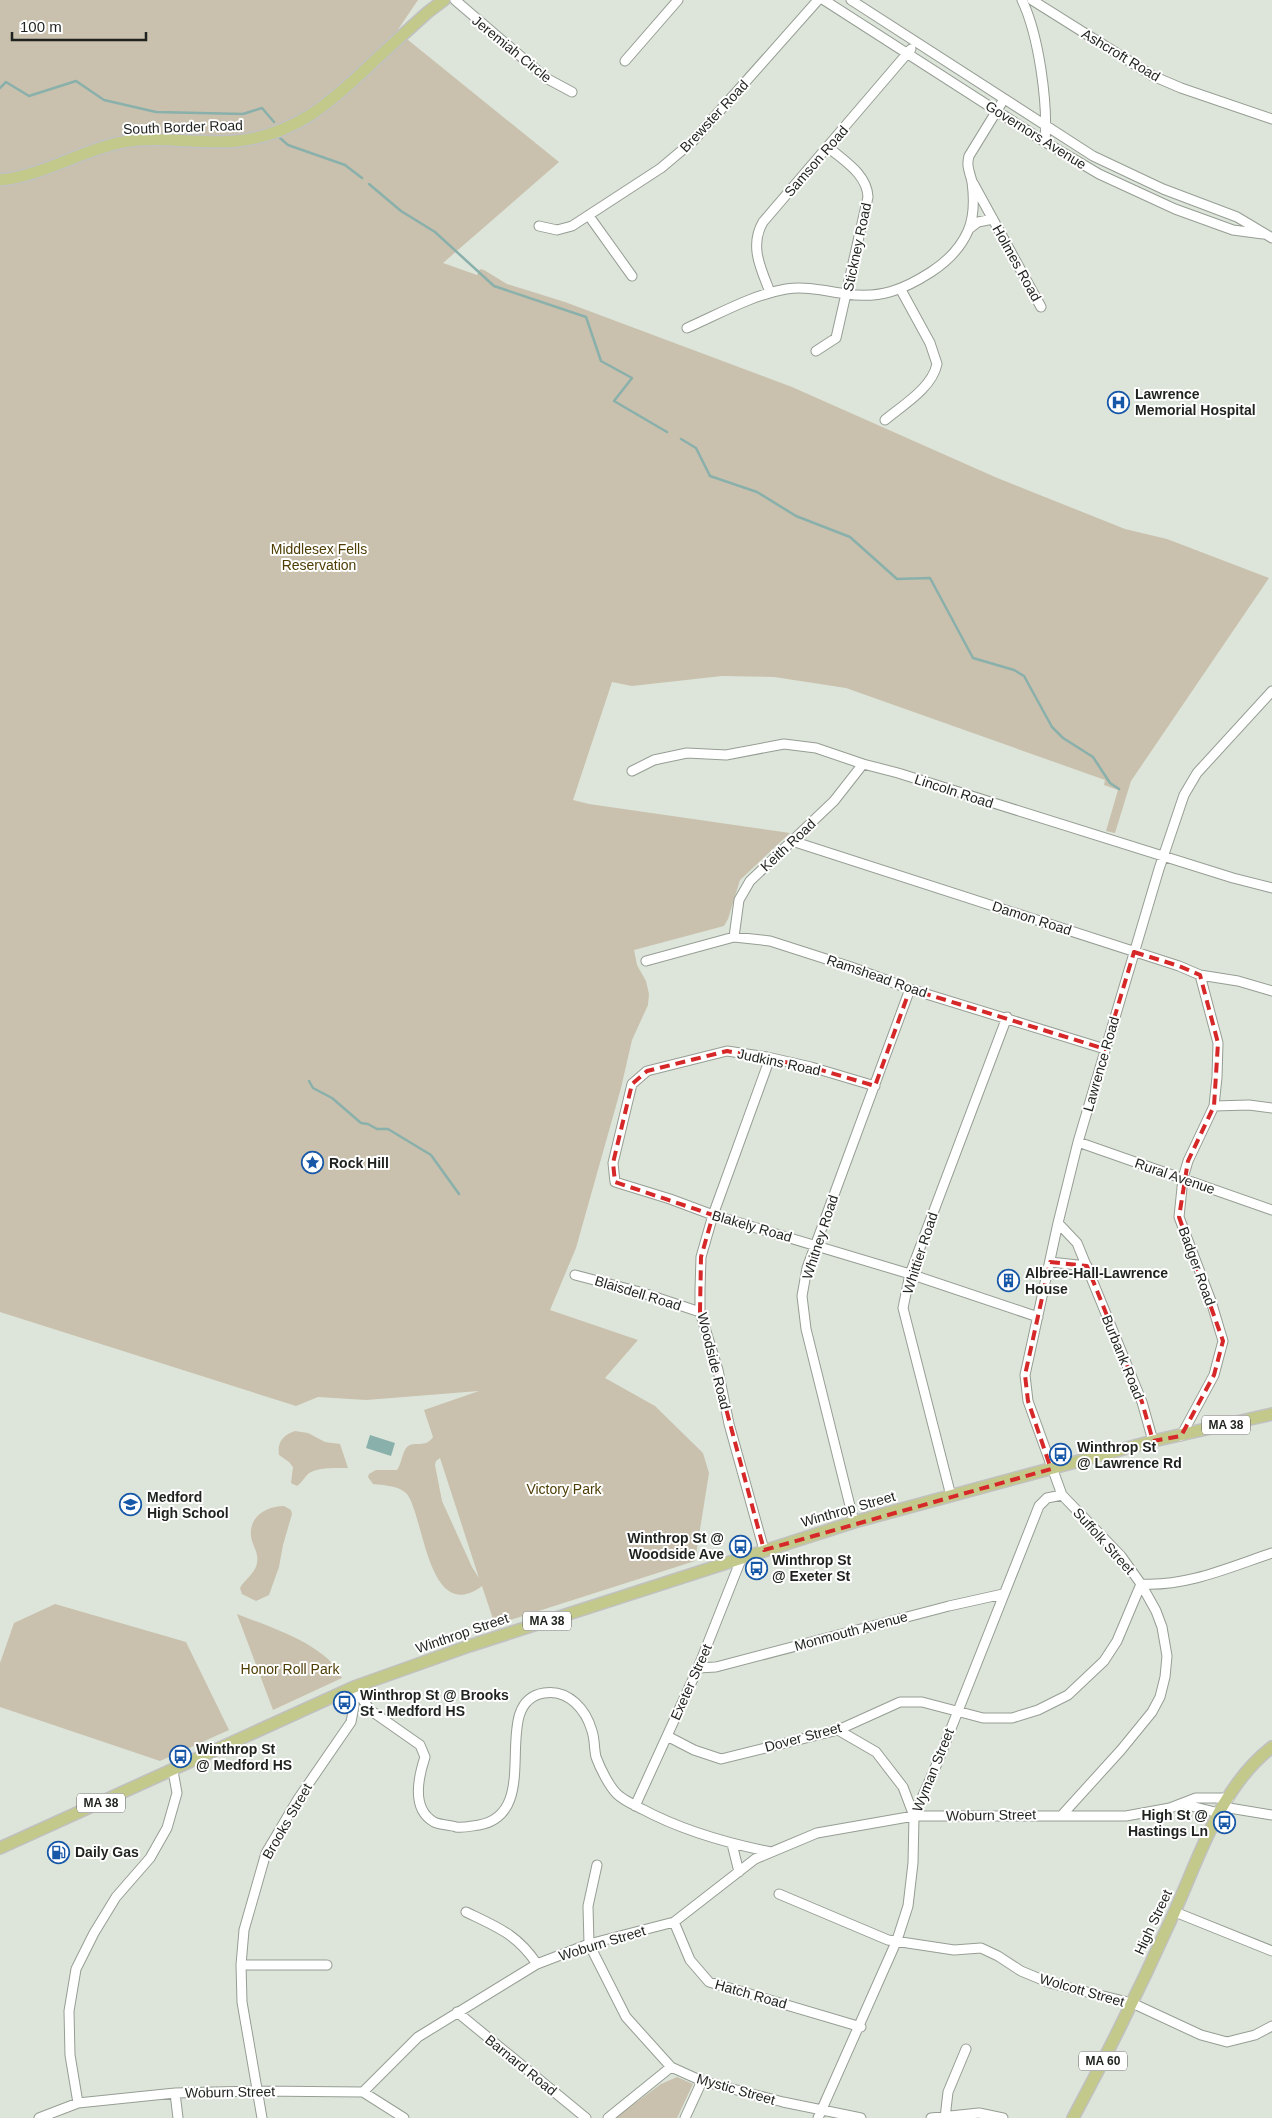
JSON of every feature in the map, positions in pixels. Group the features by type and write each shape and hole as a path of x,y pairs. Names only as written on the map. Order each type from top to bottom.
{"main road":[{"name":"South Border Road","path":"0,180 17,178 107,145 136,140 223,142 249,140 286,129 310,117 330,102 428,12 444,0"},
{"name":"Winthrop Street","path":"0,1848 173,1771 354,1687 469,1646 854,1522 1153,1441 1272,1414"},
{"name":"High Street","path":"1073,2118 1132,2003 1175,1912 1201,1848 1224,1806 1253,1764 1272,1748"}],"street":[{"name":"Jeremiah Circle","path":"455,0 546,78 572,92"},
{"path":"625,62 678,0"},
{"name":"Brewster Road","path":"539,226 549,229 564,229 589,216 667,164 693,141 818,0"},
{"name":"Governors Avenue","path":"824,0 1098,174 1175,210 1233,230 1268,236"},
{"name":"Governors Avenue","path":"852,0 1046,126 1119,170 1180,196 1237,217 1268,236"},
{"path":"1022,0 1030,24 1038,63 1046,126 1045,142"},
{"name":"Ashcroft Road","path":"1032,0 1152,76 1181,88 1272,119"},
{"name":"Samson Road","path":"770,292 757,256 756,243 759,230 765,218 908,54 916,42"},
{"path":"688,328 770,292 796,288 812,288 846,294 880,295 901,290 950,258 960,246 969,229 972,207 972,180 967,165 969,156 1004,99"},
{"name":"Stickney Road","path":"816,351 836,338 867,204 868,191 861,175 828,147"},
{"name":"Holmes Road","path":"972,180 1041,308"},
{"path":"589,216 632,276"},
{"name":"Holmes Road","path":"969,229 982,220 993,219"},
{"path":"885,420 928,382 937,364 930,343 901,290"},
{"name":"Lawrence Road","path":"1051,1469 1025,1389 1025,1375 1058,1223 1078,1142 1134,952 1184,795 1197,773 1272,692"},
{"name":"Lincoln Road","path":"632,771 654,760 687,753 726,755 784,744 816,748 1233,878 1272,888"},
{"name":"Keith Road","path":"734,937 739,900 750,880 834,801 863,764"},
{"name":"Damon Road","path":"792,841 1179,966 1200,975 1238,981 1272,991"},
{"name":"Ramshead Road","path":"646,961 734,937 770,941 851,966 910,989 1105,1048"},
{"name":"Badger Road","path":"1181,1436 1214,1375 1223,1341 1211,1302 1179,1217 1183,1178 1188,1160 1214,1106 1218,1043 1200,975"},
{"name":"Whitney Road","path":"854,1522 806,1329 802,1296 807,1268 910,989"},
{"name":"Whittier Road","path":"951,1496 904,1308 910,1274 1007,1017"},
{"name":"Judkins Road","path":"614,1176 613,1163 632,1084 647,1071 727,1051 811,1067 874,1086"},
{"name":"Woodside Road","path":"764,1550 729,1424 718,1370 700,1312 701,1257 713,1215 770,1058"},
{"path":"1214,1106 1272,1108"},
{"name":"Rural Avenue","path":"1078,1142 1272,1210"},
{"name":"Blakely Road","path":"614,1176 615,1182 713,1215 816,1244 1038,1317"},
{"name":"Burbank Road","path":"1058,1223 1077,1243 1142,1402 1153,1441"},
{"path":"1050,1262 1087,1266"},
{"name":"Blaisdell Road","path":"575,1275 640,1292 700,1312"},
{"name":"Suffolk Street","path":"1051,1469 1062,1494 1121,1556 1141,1584 1162,1627 1167,1656 1160,1697 1140,1728 1062,1814"},
{"name":"Wyman Street","path":"820,2114 897,1940 908,1906 913,1863 914,1816 1039,1506 1047,1498 1062,1494"},
{"path":"1141,1584 1189,1580 1272,1553"},
{"name":"Exeter Street","path":"636,1806 698,1668 742,1557"},
{"name":"Dover Street","path":"667,1736 694,1750 721,1758 838,1730 900,1702 922,1702 983,1718 1012,1718 1038,1710 1068,1696 1104,1661 1117,1641 1141,1584"},
{"name":"Monmouth Avenue","path":"698,1668 716,1667 949,1606 1003,1594"},
{"path":"354,1687 370,1710 420,1745 425,1757 419,1774 418,1793 422,1812 435,1822 462,1828 488,1823 505,1810 512,1794 517,1723 527,1702 543,1693 558,1692 571,1699 583,1710 592,1732 597,1758 616,1793 667,1822 732,1844 771,1852"},
{"name":"Brooks Street","path":"262,2118 242,2002 241,1965 244,1930 266,1853 298,1799 351,1722 354,1706 354,1687"},
{"path":"838,1730 876,1752 903,1787 914,1816"},
{"path":"78,2103 70,2055 69,2011 76,1969 94,1933 116,1897 150,1858 167,1828 177,1793 173,1771"},
{"name":"Woburn Street","path":"39,2118 78,2103 175,2093 256,2091 363,2092 418,2037 537,1964 589,1944 674,1922 755,1859 817,1833 914,1816 1062,1814 1126,1816 1149,1813 1183,1804 1196,1798 1224,1806"},
{"name":"Woburn Street","path":"1183,1804 1224,1806"},
{"path":"1224,1806 1272,1815"},
{"path":"732,1844 739,1872"},
{"path":"589,1944 588,1906 597,1865"},
{"name":"Wolcott Street","path":"779,1894 888,1940 954,1950 981,1948 998,1956 1021,1971 1050,1983 1132,2003 1201,2035 1227,2042 1255,2035 1272,2026"},
{"path":"466,1912 511,1934 528,1950 537,1964"},
{"path":"1175,1912 1272,1951"},
{"name":"Hatch Road","path":"674,1922 690,1960 709,1982 860,2027"},
{"name":"Mystic Street","path":"589,1944 626,2017 671,2067 702,2081 820,2114 861,2118"},
{"path":"241,1965 327,1965"},
{"name":"Barnard Road","path":"457,2012 586,2118"},
{"path":"946,2117 948,2092 966,2049"},
{"path":"608,2118 671,2067"},
{"path":"685,2118 702,2081"},
{"path":"363,2092 404,2118"},
{"path":"175,2093 178,2118"},
{"path":"64,2108 66,2118"},
{"path":"931,2118 980,2113 1003,2118"}],"highlighted area":[{"path":"1134,952 1179,966 1200,975 1218,1043 1214,1106 1188,1161 1179,1217 1223,1341 1214,1375 1181,1436 1153,1441 1142,1402 1087,1266 1050,1262 1025,1375 1028,1401 1051,1469 764,1550 700,1312 701,1257 713,1215 615,1182 613,1163 632,1084 647,1071 727,1051 811,1067 875,1086 910,989 1105,1049"}],"green space":[{"name":"Middlesex Fells Reservation","path":"0,0 418,0 397,31 559,162 443,263 477,275 480,269 484,270 507,284 565,302 792,387 995,477 1125,529 1167,539 1269,578 1131,781 1115,833 1106,831 1118,790 1104,785 1105,780 846,688 774,677 722,676 632,686 612,682 573,800 589,804 790,833 740,880 724,926 634,950 637,965 646,981 649,994 648,1005 632,1040 621,1088 576,1248 550,1310 638,1340 605,1378 655,1406 703,1453 709,1473 695,1561 495,1625 482,1586 464,1595 449,1591 439,1580 430,1562 412,1504 406,1493 395,1487 373,1484 368,1477 369,1474 376,1470 397,1470 407,1447 430,1441 433,1437 424,1410 479,1391 366,1400 318,1397 296,1406 0,1312","holes":["440,1458 479,1578 472,1567 442,1501 435,1465 436,1461"]},
{"path":"295,1431 308,1433 325,1442 340,1444 348,1468 315,1470 309,1473 297,1486 291,1483 293,1467 279,1455 279,1446 287,1435"},
{"path":"284,1506 291,1510 292,1514 279,1567 269,1595 256,1601 242,1594 240,1588 257,1563 251,1529 260,1513 271,1508"},
{"path":"55,1604 186,1642 229,1730 160,1761 0,1707 0,1663 14,1623"},
{"name":"Honor Roll Park","path":"237,1614 311,1646 324,1655 342,1678 273,1710"},
{"path":"677,2077 693,2084 677,2118 615,2118 661,2084"}],"water":[{"path":"370,1435 395,1443 391,1456 366,1448"}],"waterway":[{"path":"0,88 6,82 29,96 76,81 104,100 156,112 243,114 262,108 274,122"},
{"path":"280,138 288,145 345,165 362,178"},
{"path":"369,184 401,211 435,232 494,286 586,317 601,361 632,378 614,401 667,432"},
{"path":"681,439 696,448 710,476 757,492 796,516 850,537 897,579 930,578 973,658 1014,670 1024,676 1052,727 1063,738 1093,757 1110,783 1119,789"},
{"path":"309,1081 313,1088 332,1098 361,1123 368,1124 377,1129 388,1129 431,1155 459,1194"}],"place":[{"name":"Lawrence Memorial Hospital","path":"1119,402"},
{"name":"Rock Hill","path":"313,1163"},
{"name":"Albree-Hall-Lawrence House","path":"1009,1281"},
{"name":"Winthrop St @ Lawrence Rd","path":"1061,1455"},
{"name":"Medford High School","path":"131,1505"},
{"name":"Winthrop St @ Woodside Ave","path":"740,1546"},
{"name":"Winthrop St @ Exeter St","path":"756,1568"},
{"name":"Winthrop St @ Brooks St - Medford HS","path":"344,1703"},
{"name":"Winthrop St @ Medford HS","path":"180,1757"},
{"name":"High St @ Hastings Ln","path":"1224,1823"},
{"name":"Daily Gas","path":"59,1852"}],"park label":[{"name":"Victory Park","path":"564,1489"}]}
